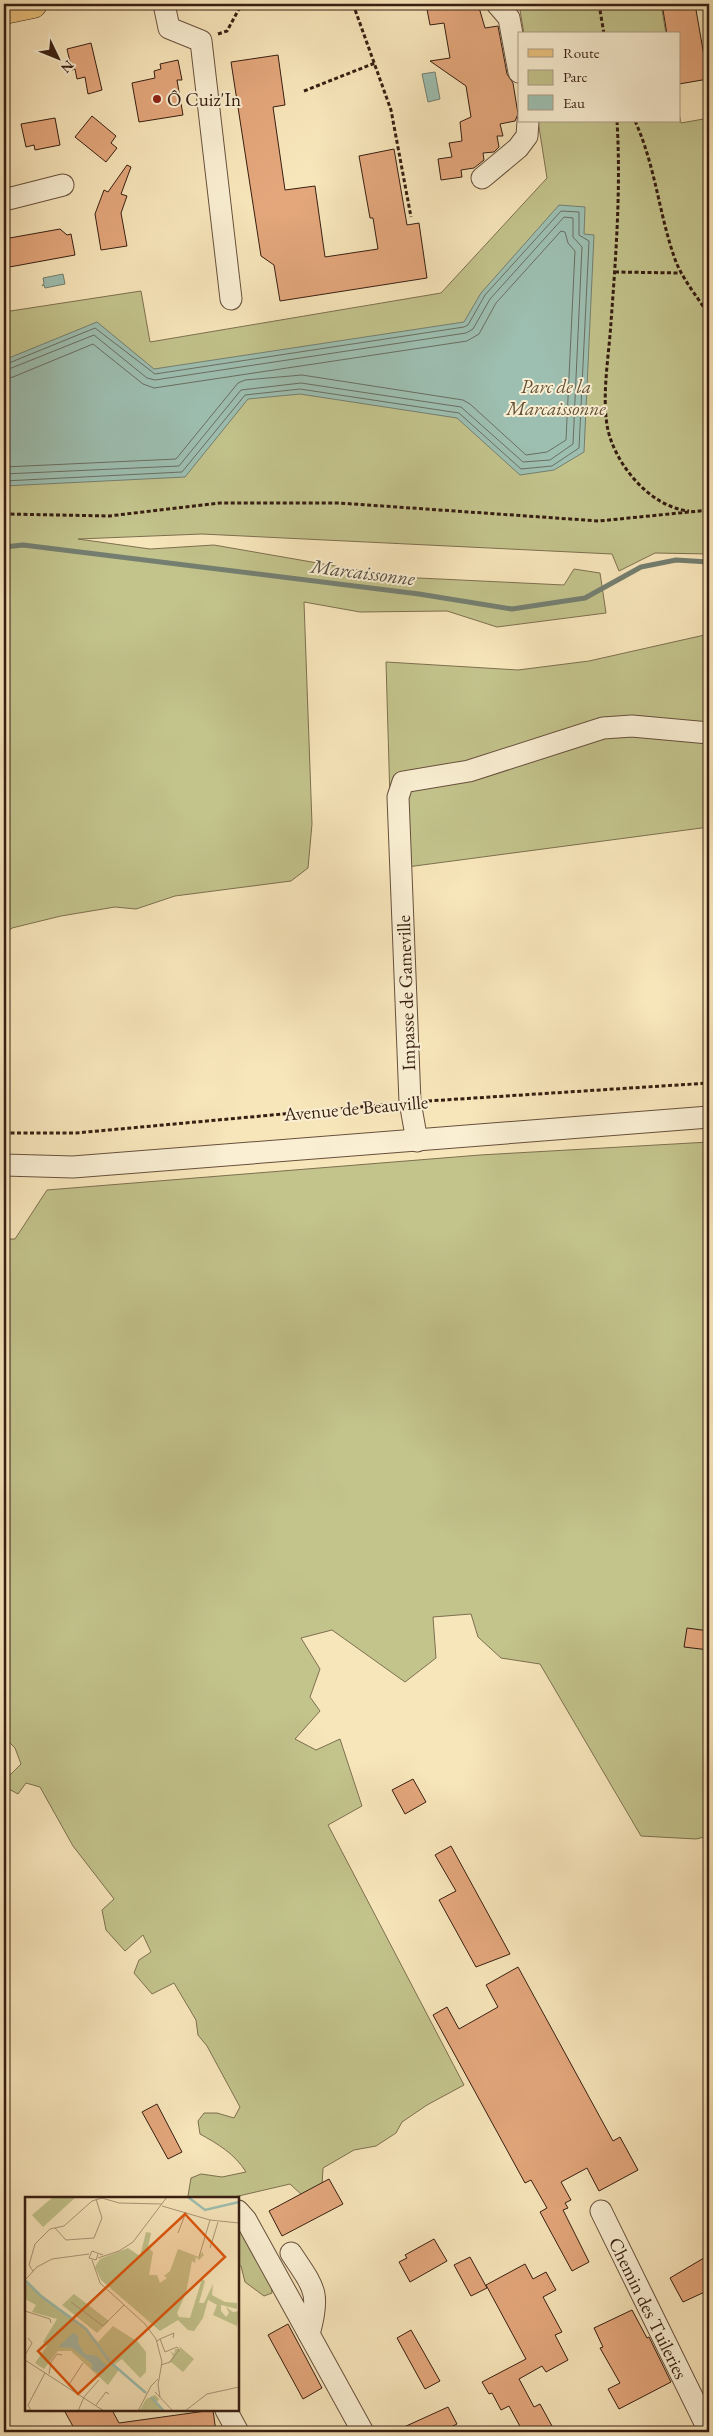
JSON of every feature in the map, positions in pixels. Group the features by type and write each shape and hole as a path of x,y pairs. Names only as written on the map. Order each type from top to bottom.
{"main road":[{"path":"4,10 33,4"}],"street":[{"path":"164,4 169,28 201,41 231,299"},
{"path":"498,4 509,18 518,67"},
{"path":"482,178 518,148 527,136 528,122"},
{"path":"4,200 63,185"},
{"name":"Impasse de Gameville","path":"416,1141 410,1102 398,797 403,782 469,771 603,728 632,726 709,733"},
{"name":"Avenue de Beauville","path":"4,1164 73,1167 709,1118"},
{"name":"Chemin des Tuileries","path":"601,2211 709,2431"},
{"path":"239,2212 246,2220 363,2432"},
{"path":"291,2253 315,2292 316,2308 309,2334"},
{"path":"227,2411 238,2432"}],"path":[{"path":"201,41 227,31 240,7 253,4"},
{"path":"353,4 391,110 411,217"},
{"path":"599,4 604,32"},
{"path":"304,91 375,63"},
{"path":"616,122 618,218 607,399 607,424 610,439 629,472 649,493 672,506 697,511"},
{"path":"635,122 653,171 668,236 681,273 709,315"},
{"path":"614,272 681,273"},
{"path":"4,514 109,516 220,503 339,503 599,522 709,510"},
{"name":"Avenue de Beauville","path":"4,1133 76,1133 410,1102 709,1083"}],"green space":[{"path":"519,4 661,4 666,32 524,32"},
{"name":"Parc de la Marcaissonne","path":"680,118 681,123 709,118 709,554 655,553 619,571 612,554 202,534 78,539 150,549 214,545 398,577 564,585 574,569 600,573 606,613 497,627 447,611 360,612 304,602 312,824 308,868 291,881 175,896 136,909 115,907 61,916 12,928 4,935 4,312 141,291 150,342 441,293 547,178 538,122 680,122"},
{"path":"709,634 709,827 392,869 386,662 518,670 589,661"},
{"path":"709,1142 709,1683 705,1682 709,1690 709,1836 696,1839 641,1836 540,1664 501,1658 478,1637 471,1614 433,1617 436,1658 405,1682 332,1630 301,1638 320,1669 310,1697 320,1711 295,1739 316,1750 340,1739 362,1806 328,1825 464,2085 427,2105 402,2122 396,2133 376,2146 354,2150 323,2168 322,2186 303,2196 290,2184 234,2197 190,2197 188,2196 191,2178 201,2174 222,2177 246,2172 231,2155 200,2134 198,2121 204,2113 217,2113 234,2118 240,2107 207,2046 198,2035 196,2020 174,1983 152,1994 134,1973 139,1960 151,1952 143,1935 125,1951 106,1930 102,1910 114,1899 73,1846 40,1787 26,1783 18,1794 7,1788 6,1779 21,1764 15,1748 4,1737 4,1239 15,1239 47,1190 480,1155"},
{"path":"239,2210 270,2276 272,2293 264,2296 245,2282 241,2266 239,2265"}],"water":[{"path":"435,72 440,99 428,102 422,74"},
{"path":"559,205 585,207 584,234 594,235 584,452 554,470 520,475 457,418 300,394 248,399 185,477 4,486 4,360 97,322 154,369 464,322 481,293"},
{"path":"63,274 65,284 45,288 44,285 42,286 44,283 43,278"}],"building":[{"path":"426,4 460,4 460,6 478,4 485,28 498,26 507,74 513,83 518,114 515,121 500,124 503,136 497,136 499,147 494,152 483,153 484,160 474,168 461,170 462,177 441,180 438,159 452,157 449,143 462,141 460,122 471,117 466,86 430,61 450,58 444,23 430,25"},
{"path":"662,4 695,4 708,79 680,84 680,32 667,32"},
{"path":"91,43 102,90 88,94 85,77 77,79 75,69 72,70 67,49"},
{"path":"278,55 285,105 273,107 285,190 315,186 325,257 378,249 373,218 370,218 359,156 394,149 407,225 419,223 427,278 280,301 274,265 261,256 231,62"},
{"name":"Ô Cuiz'In","path":"178,60 182,80 177,80 183,115 139,122 132,83 155,78 154,71 161,69 160,64"},
{"path":"92,116 116,136 111,143 117,148 106,162 75,137"},
{"path":"55,118 60,145 35,150 34,145 26,147 21,124"},
{"path":"127,165 131,167 121,194 127,196 121,213 127,246 101,250 95,214 104,190 108,192"},
{"path":"60,229 67,235 71,234 75,255 4,268 4,239"},
{"path":"687,1628 709,1631 709,1650 684,1647"},
{"path":"413,1779 426,1802 405,1814 392,1790"},
{"path":"451,1846 510,1954 476,1967 439,1900 456,1891 435,1855"},
{"path":"518,1967 613,2141 620,2137 638,2170 599,2191 587,2168 561,2182 571,2200 565,2203 568,2208 563,2210 589,2262 572,2271 540,2212 547,2208 531,2180 525,2183 433,2015 447,2007 459,2029 498,2007 486,1985"},
{"path":"157,2104 182,2152 168,2159 142,2112"},
{"path":"329,2179 343,2204 282,2236 269,2211"},
{"path":"434,2239 447,2261 410,2282 399,2262 407,2258 405,2255"},
{"path":"709,2255 709,2290 683,2302 670,2278"},
{"path":"470,2257 487,2288 471,2296 454,2265"},
{"path":"525,2264 533,2279 546,2272 556,2290 543,2297 562,2332 555,2335 568,2360 546,2372 542,2366 519,2379 534,2407 540,2404 552,2426 540,2432 523,2432 509,2406 501,2410 492,2393 489,2394 482,2382 526,2359 486,2285"},
{"path":"632,2310 647,2338 649,2337 671,2382 619,2409 608,2389 620,2383 600,2348 603,2347 594,2328"},
{"path":"288,2324 322,2388 303,2399 268,2335"},
{"path":"411,2330 440,2381 425,2389 397,2338"},
{"path":"448,2407 457,2424 451,2427 454,2432 393,2432"},
{"path":"65,2411 113,2411 119,2423 213,2411 216,2432 76,2432"}],"waterway":[{"name":"Marcaissonne","path":"4,547 23,545 419,594 512,609 585,598 641,567 676,560 709,562"}],"place":[{"name":"Ô Cuiz'In","path":"157,99"}]}
